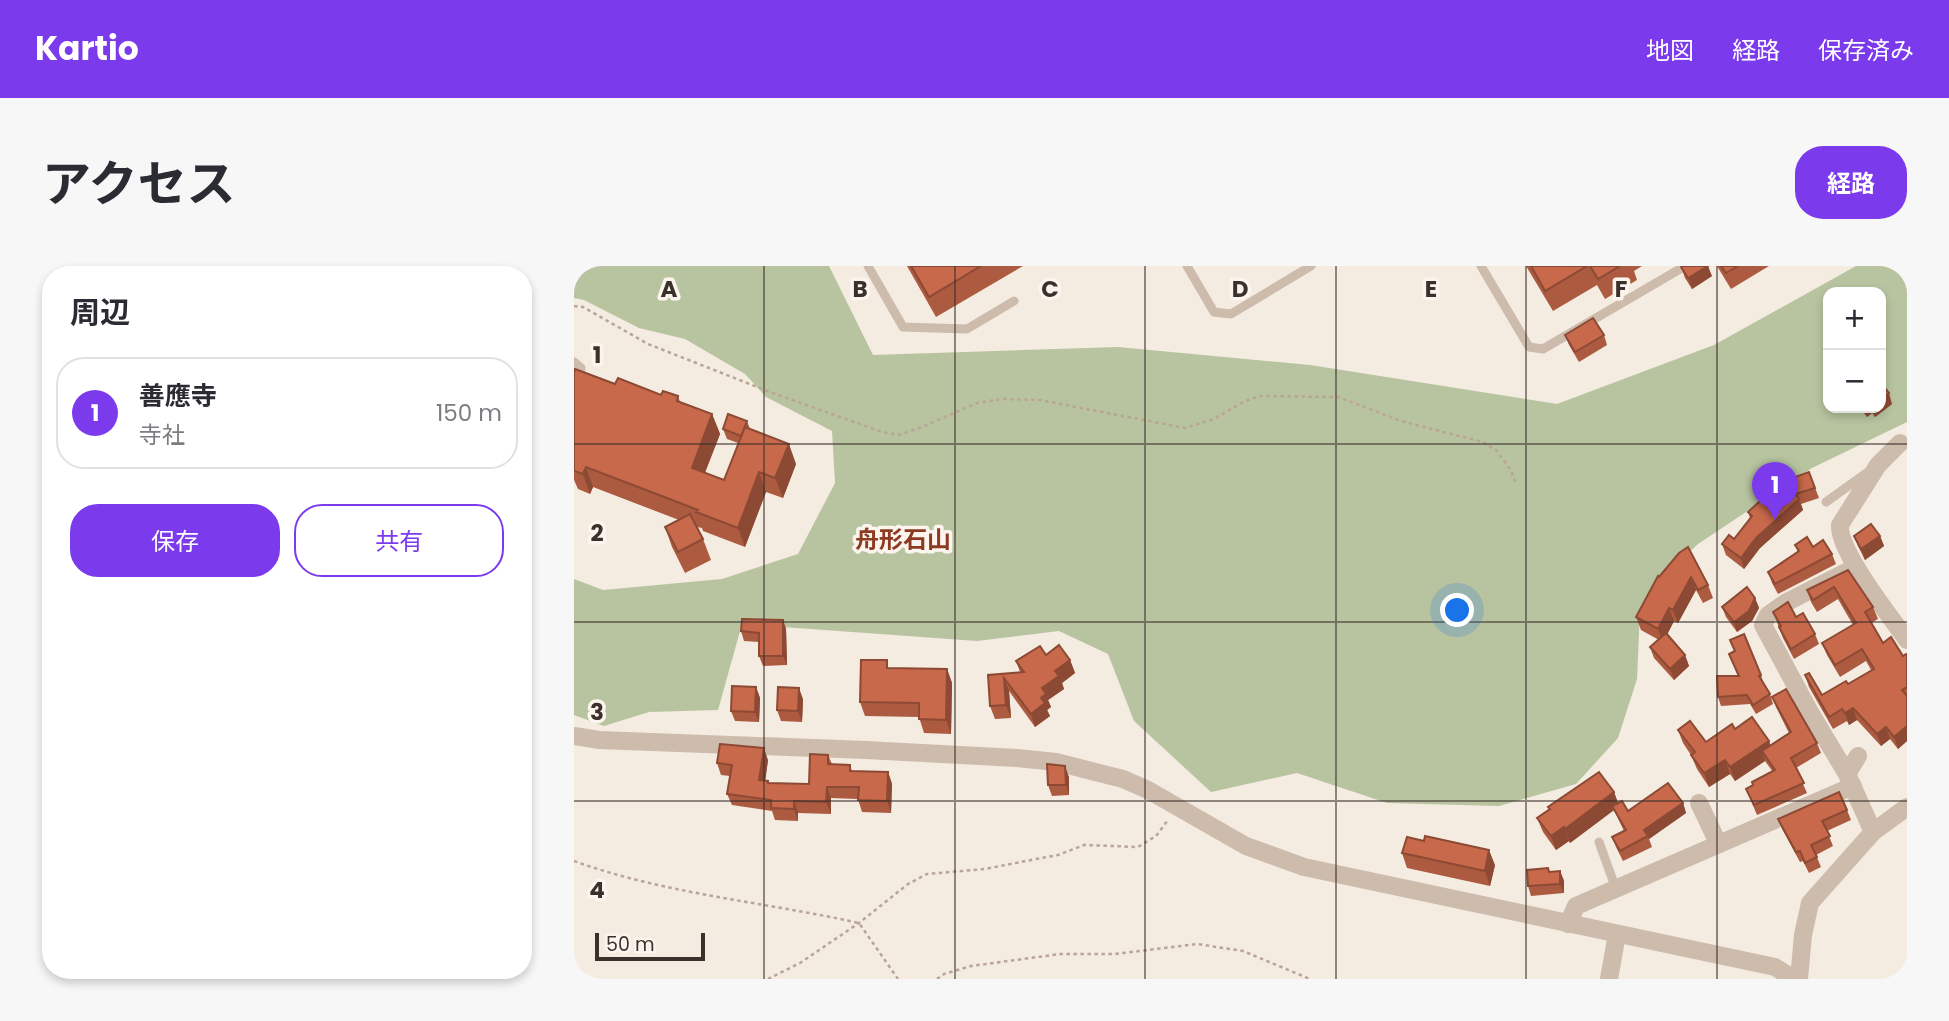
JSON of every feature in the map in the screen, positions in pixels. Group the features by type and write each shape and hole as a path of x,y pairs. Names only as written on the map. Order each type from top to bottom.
{"street":[{"path":"1899,443 1878,465 1840,525 1840,535 1856,567 1907,640"},
{"path":"1856,567 1785,603 1768,615 1763,625 1850,780 1873,832"},
{"path":"574,736 599,740 879,750 1056,762 1124,779 1246,846 1304,867 1775,967 1796,979 1810,903 1873,832 1907,807"},
{"path":"1568,924 1576,906 1850,780 1858,756"},
{"path":"1699,803 1718,843"},
{"path":"1609,979 1617,934"}],"lane":[{"path":"867,266 903,327 967,329 1014,301"},
{"path":"1187,266 1214,312 1231,314 1311,266"},
{"path":"1481,266 1528,347 1543,349 1685,266"},
{"path":"574,362 581,368 579,377"},
{"path":"1826,502 1878,465"},
{"path":"1599,842 1616,889"}],"path":[{"path":"574,306 583,307 648,344 882,432 899,435 976,403 1002,399 1040,400 1185,429 1214,419 1259,396 1338,397 1401,421 1483,442 1496,450 1510,469 1516,483"},
{"path":"768,979 800,963 859,923 908,884 927,874 985,869 1023,862 1058,855 1084,845 1138,847 1156,836 1178,807"},
{"path":"574,861 617,877 799,909 859,923 898,979"},
{"path":"937,979 944,974 984,964 1060,954 1115,954 1197,944 1243,951 1310,979"}],"green space":[{"path":"574,266 829,266 873,355 1118,347 1310,365 1557,404 1714,345 1856,266 1907,266 1907,422 1812,468 1698,544 1665,575 1640,610 1637,679 1618,738 1576,784 1499,806 1387,803 1297,773 1211,792 1134,721 1108,654 1059,631 977,641 742,624 718,710 649,712 604,726 574,715 574,579 603,590 722,579 798,554 835,483 832,431 766,397 745,374 685,339 639,328 584,300 574,298"}],"building":[{"path":"911,266 981,266 929,297"},
{"path":"1531,266 1587,266 1545,291"},
{"path":"1590,266 1620,266 1598,279"},
{"path":"1708,266 1688,278 1681,267"},
{"path":"1721,266 1738,266 1726,273"},
{"path":"1593,318 1604,335 1575,352 1565,335"},
{"path":"575,369 615,384 618,378 661,395 663,391 678,396 677,401 712,414 692,468 724,480 745,427 789,444 775,478 759,472 738,528 586,467 583,474 574,471"},
{"path":"728,414 747,421 741,436 723,429"},
{"path":"1809,472 1815,488 1795,494 1799,499 1756,538 1741,558 1722,544 1729,535 1734,539 1752,516 1748,512 1781,482"},
{"path":"690,514 703,539 678,552 665,527"},
{"path":"1871,524 1880,536 1861,549 1854,536"},
{"path":"1807,537 1813,547 1823,540 1832,554 1775,584 1768,572 1799,551 1795,545"},
{"path":"1688,547 1708,585 1698,590 1691,577 1673,610 1669,608 1658,629 1636,617 1658,576"},
{"path":"1848,570 1873,607 1865,612 1883,643 1891,637 1903,656 1907,655 1907,687 1902,690 1907,696 1907,726 1894,737 1886,727 1877,734 1853,708 1845,713 1842,709 1829,717 1805,675 1809,673 1822,695 1874,669 1862,649 1835,665 1822,643 1856,623 1834,587 1813,600 1807,590"},
{"path":"1747,587 1755,598 1749,611 1734,622 1722,607"},
{"path":"1788,602 1796,617 1803,613 1815,634 1791,649 1773,612"},
{"path":"742,619 783,620 783,656 759,656 759,633 741,631"},
{"path":"1666,633 1685,655 1670,669 1650,647"},
{"path":"1744,634 1761,675 1759,676 1770,694 1753,705 1747,695 1718,697 1717,676 1739,676 1729,654 1735,651 1730,640"},
{"path":"1059,645 1070,660 1055,671 1059,676 1042,688 1046,694 1041,698 1045,703 1031,714 1004,678 1006,705 990,706 988,675 1024,672 1016,661 1040,646 1046,655"},
{"path":"861,660 887,660 887,668 947,669 946,720 919,719 919,703 860,702"},
{"path":"732,686 756,687 755,712 731,711"},
{"path":"778,687 799,688 798,711 777,710"},
{"path":"1786,689 1817,743 1791,758 1804,783 1754,805 1746,789 1753,785 1752,782 1775,770 1762,751 1791,732 1772,697"},
{"path":"1752,717 1769,741 1730,767 1725,760 1704,773 1691,755 1695,752 1678,730 1690,721 1706,742 1732,724 1735,729"},
{"path":"720,744 764,748 759,780 768,783 809,784 810,754 828,755 828,764 850,765 850,771 888,772 887,801 858,800 859,787 827,787 826,802 794,801 794,809 771,808 771,800 727,794 732,765 717,763"},
{"path":"1047,764 1065,766 1066,785 1048,785"},
{"path":"1599,772 1614,792 1565,829 1564,827 1551,836 1537,818 1550,809 1548,807"},
{"path":"1668,783 1683,803 1644,830 1648,836 1620,851 1612,837 1626,830 1612,806 1622,801 1628,811"},
{"path":"1839,792 1847,810 1822,821 1830,836 1811,845 1817,857 1805,863 1778,819"},
{"path":"1425,836 1489,850 1485,871 1402,853 1407,837 1424,841"},
{"path":"1548,868 1549,872 1560,871 1560,884 1528,886 1527,870"}],"place":[{"name":"善應寺","path":"1775,520"}],"district":[{"name":"舟形石山","path":"903,540"}]}
